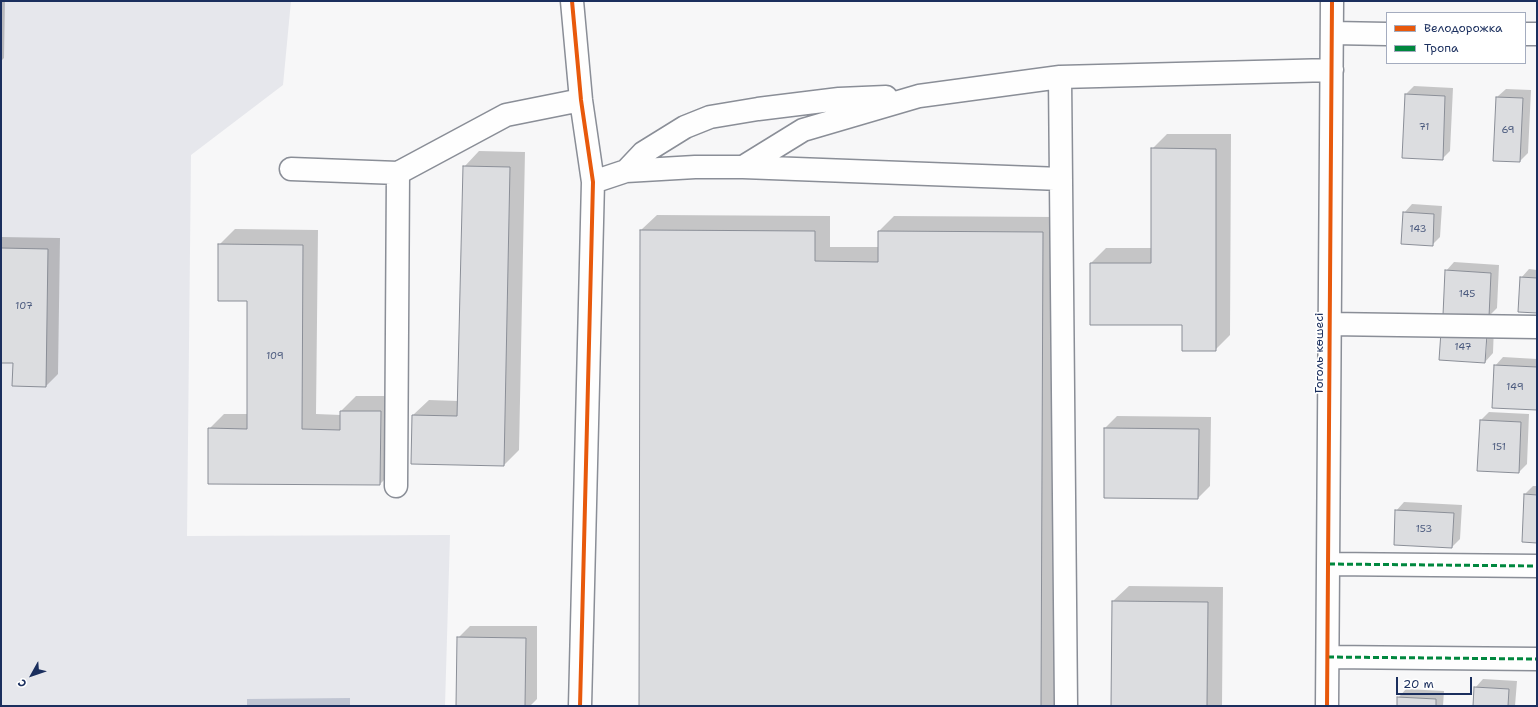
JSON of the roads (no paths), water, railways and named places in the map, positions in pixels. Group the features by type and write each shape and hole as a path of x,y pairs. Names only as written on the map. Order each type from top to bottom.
{"street":[{"path":"572,1 581,100 593,182 580,706"},
{"name":"Гоголь көшесі","path":"1327,706 1333,33 1332,1"},
{"path":"1333,33 1386,34"},
{"path":"1526,34 1537,34"},
{"path":"626,171 643,153 685,127 710,117 758,109 839,99 919,96 1060,77 1332,70"},
{"path":"1060,77 1066,706"},
{"path":"743,166 804,130 919,96"},
{"path":"291,169 398,173 506,115 581,100"},
{"path":"593,182 626,171 743,166 1062,179"},
{"path":"396,486 398,173"},
{"path":"1330,324 1537,327"},
{"path":"1329,564 1537,566"},
{"path":"1328,657 1537,659"}]}
